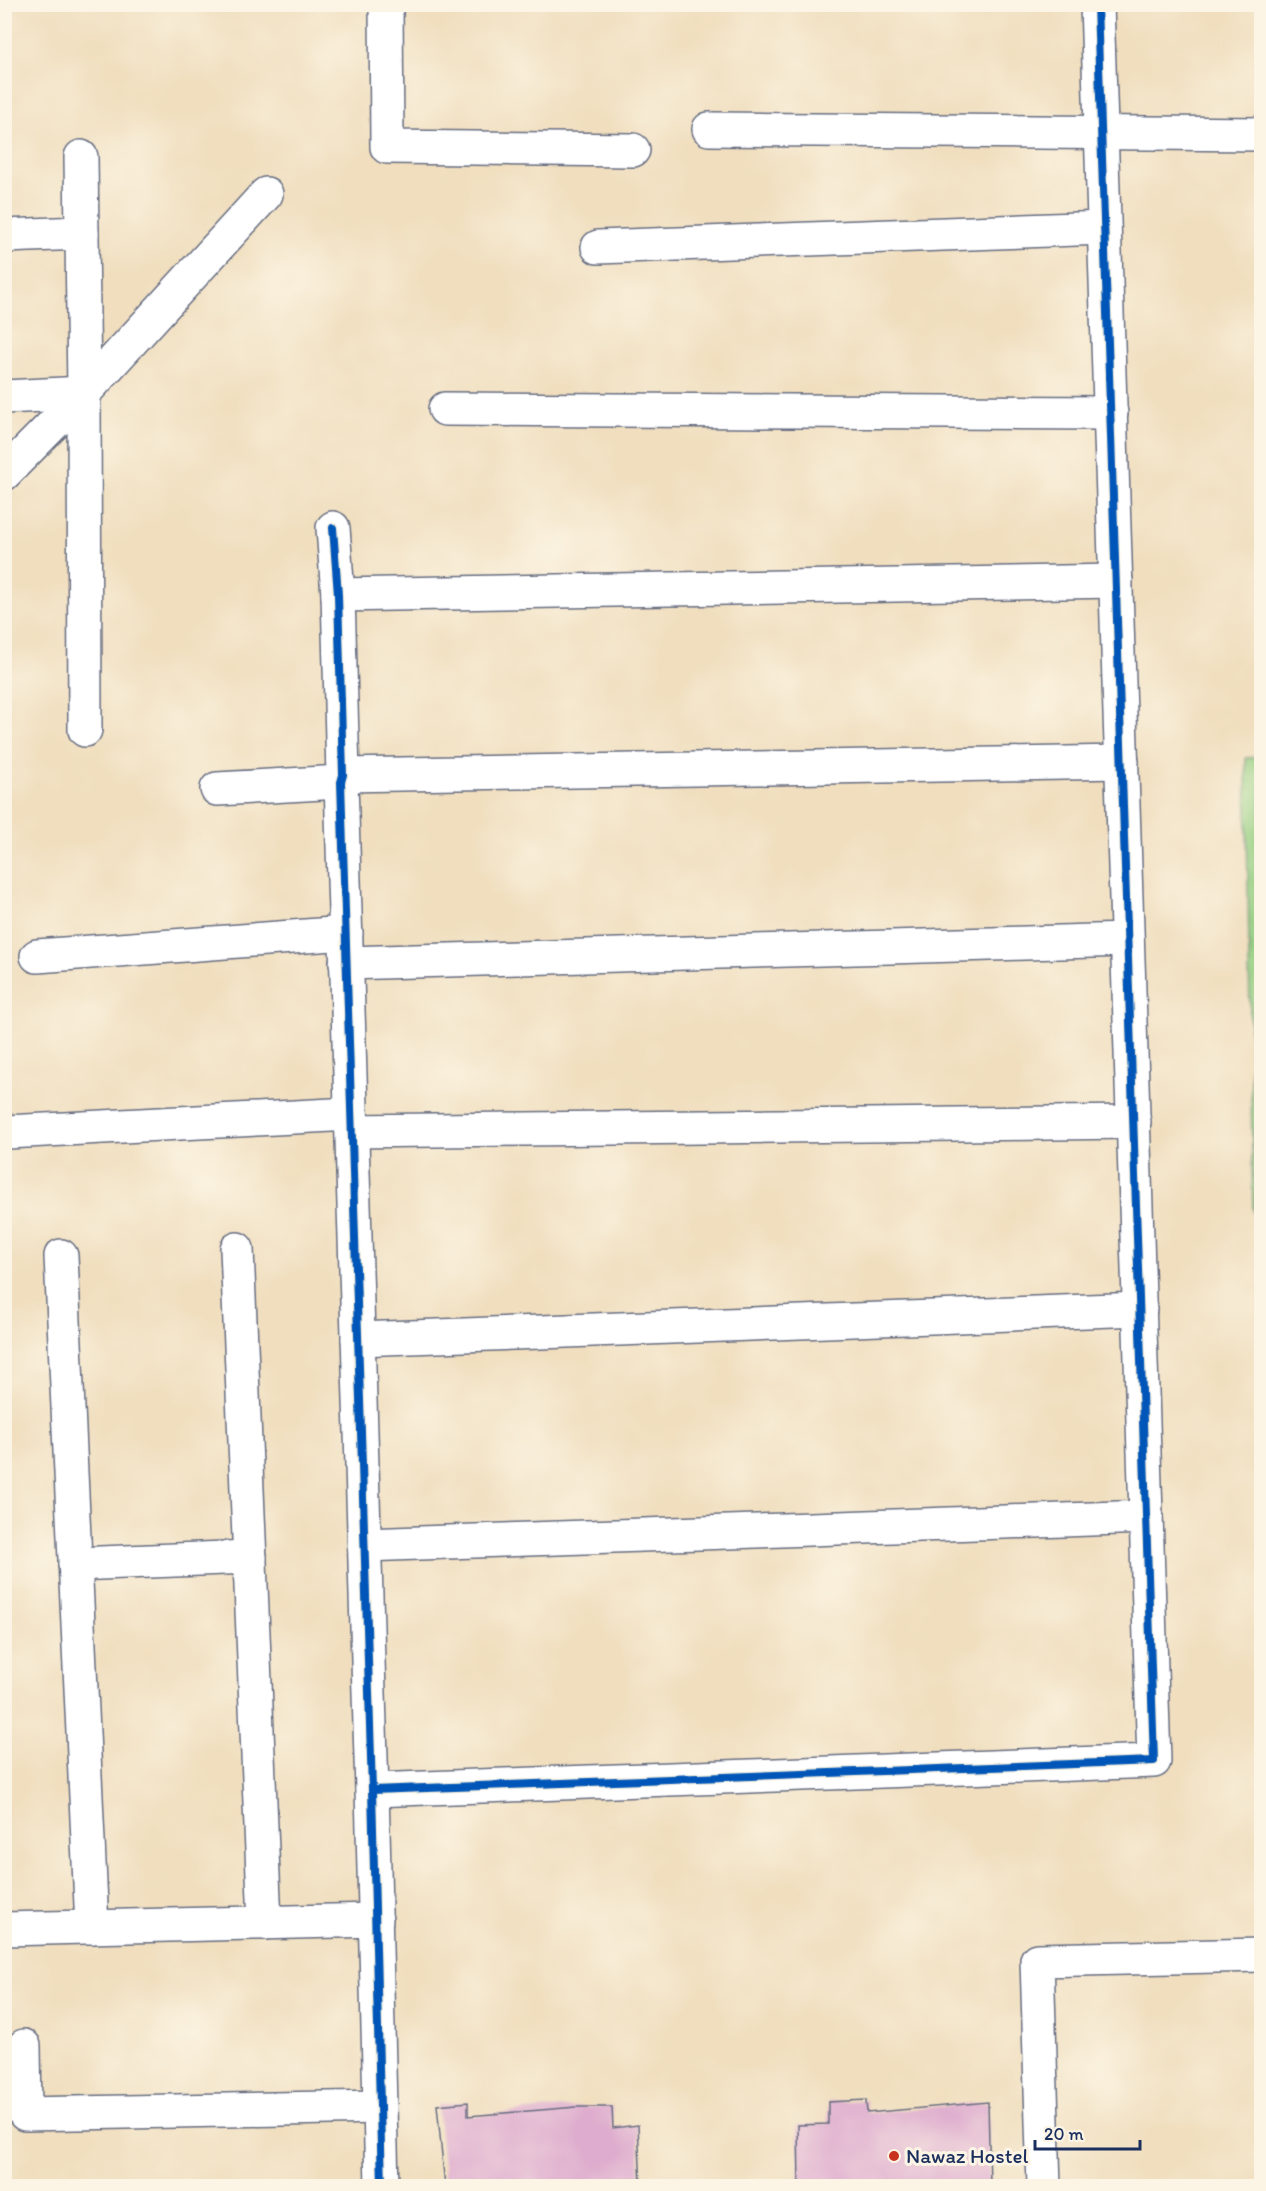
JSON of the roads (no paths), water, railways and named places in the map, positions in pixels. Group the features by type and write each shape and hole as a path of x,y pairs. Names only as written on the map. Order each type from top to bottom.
{"street":[{"path":"386,4 387,147 633,150"},
{"path":"372,1790 1154,1761 1097,4"},
{"path":"709,129 1262,134"},
{"path":"81,157 85,730"},
{"path":"4,474 84,393 266,194"},
{"path":"598,247 1104,228"},
{"path":"4,236 82,233"},
{"path":"4,397 84,393"},
{"path":"446,409 1111,413"},
{"path":"333,528 338,595 382,2187"},
{"path":"338,595 1116,581"},
{"path":"217,789 342,778 1122,762"},
{"path":"37,956 346,948 1127,940"},
{"path":"7,1132 351,1122 1134,1122"},
{"path":"237,1249 265,1923"},
{"path":"61,1256 92,1927"},
{"path":"358,1339 1140,1309"},
{"path":"364,1545 1146,1517"},
{"path":"75,1564 250,1557"},
{"path":"4,1929 376,1920"},
{"path":"1044,2187 1037,1960 1262,1956"},
{"path":"24,2046 25,2114 380,2107"}],"place":[{"name":"Nawaz Hostel","path":"894,2156"}]}
